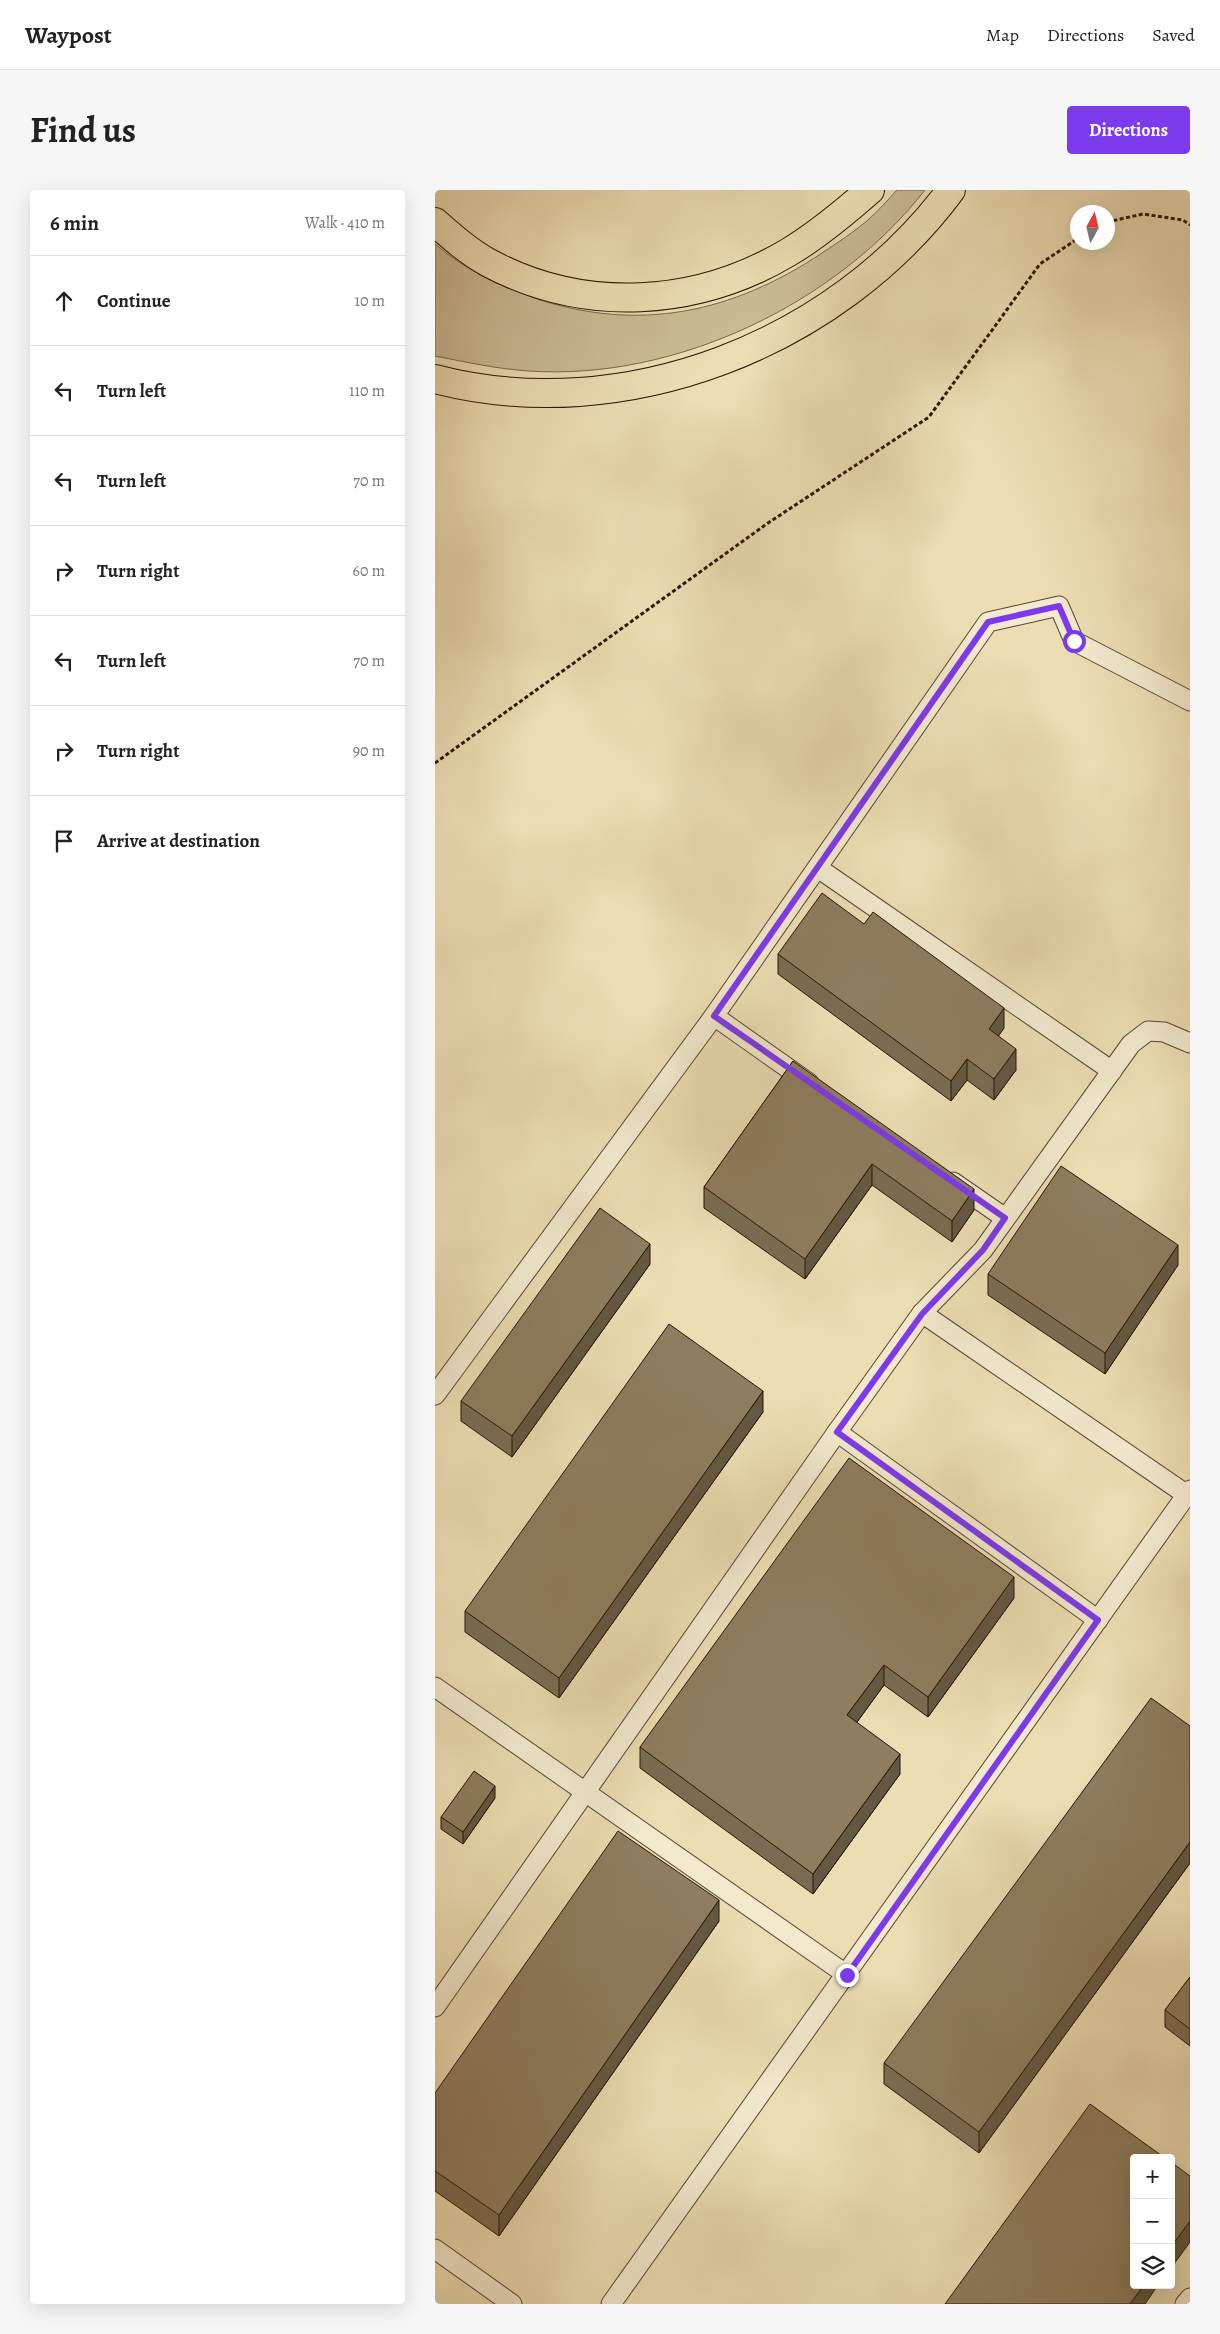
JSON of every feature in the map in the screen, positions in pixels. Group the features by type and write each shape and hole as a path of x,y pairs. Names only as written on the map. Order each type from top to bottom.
{"main road":[{"path":"435,222 458,242 489,263 523,278 559,290 600,297 639,299 671,296 710,287 749,272 789,252 839,218 870,190"},
{"path":"435,378 488,390 533,393 578,392 624,387 669,378 715,363 765,344 804,322 844,294 884,262 916,232 951,190"}],"lane":[{"path":"435,1395 714,1016 988,622 1059,606 1074,641 1190,701"},
{"path":"818,868 1112,1071"},
{"path":"714,1016 827,1095"},
{"path":"435,2007 837,1432 922,1314 983,1250 1131,1044 1148,1031 1164,1032 1190,1043"},
{"path":"940,1173 1005,1218"},
{"path":"611,2304 847,1975 1188,1492 922,1314"},
{"path":"837,1432 1098,1620"},
{"path":"435,1687 847,1975"},
{"path":"435,2249 512,2304"},
{"path":"1185,2304 1190,2298"}],"path":[{"path":"1115,220 1143,214 1183,220 1190,225"},
{"path":"435,763 769,523 929,417 1040,264 1070,245"}],"shaded area":[{"path":"897,190 925,190 888,231 846,268 799,300 748,327 695,348 640,363 584,371 517,370 435,356 435,244 470,269 507,288 573,309 611,314 648,315 684,311 719,303 754,290 788,274 857,229"}],"building":[{"path":"822,893 864,924 873,912 1004,1008 989,1029 1016,1049 994,1079 967,1059 951,1081 778,954"},
{"path":"793,1061 974,1189 952,1221 872,1164 805,1259 704,1187"},
{"path":"1061,1166 1178,1245 1105,1353 988,1274"},
{"path":"600,1208 650,1244 512,1436 461,1401"},
{"path":"669,1324 763,1391 559,1678 465,1611"},
{"path":"849,1458 1014,1577 928,1697 884,1665 847,1715 900,1754 813,1874 640,1747"},
{"path":"1151,1698 1190,1726 1190,1842 979,2132 884,2063"},
{"path":"474,1771 495,1786 463,1832 441,1817"},
{"path":"618,1831 719,1900 499,2215 435,2171 435,2093"},
{"path":"1190,1977 1190,2029 1165,2010"},
{"path":"1090,2104 1159,2154 1130,2154 1130,2289 1141,2289 1130,2304 945,2304"},
{"path":"1175,2165 1190,2176 1190,2221 1175,2242"}],"route":[{"path":"847,1975 1098,1620 837,1432 922,1314 983,1250 1005,1218 714,1016 988,622 1059,606 1074,641"}]}
